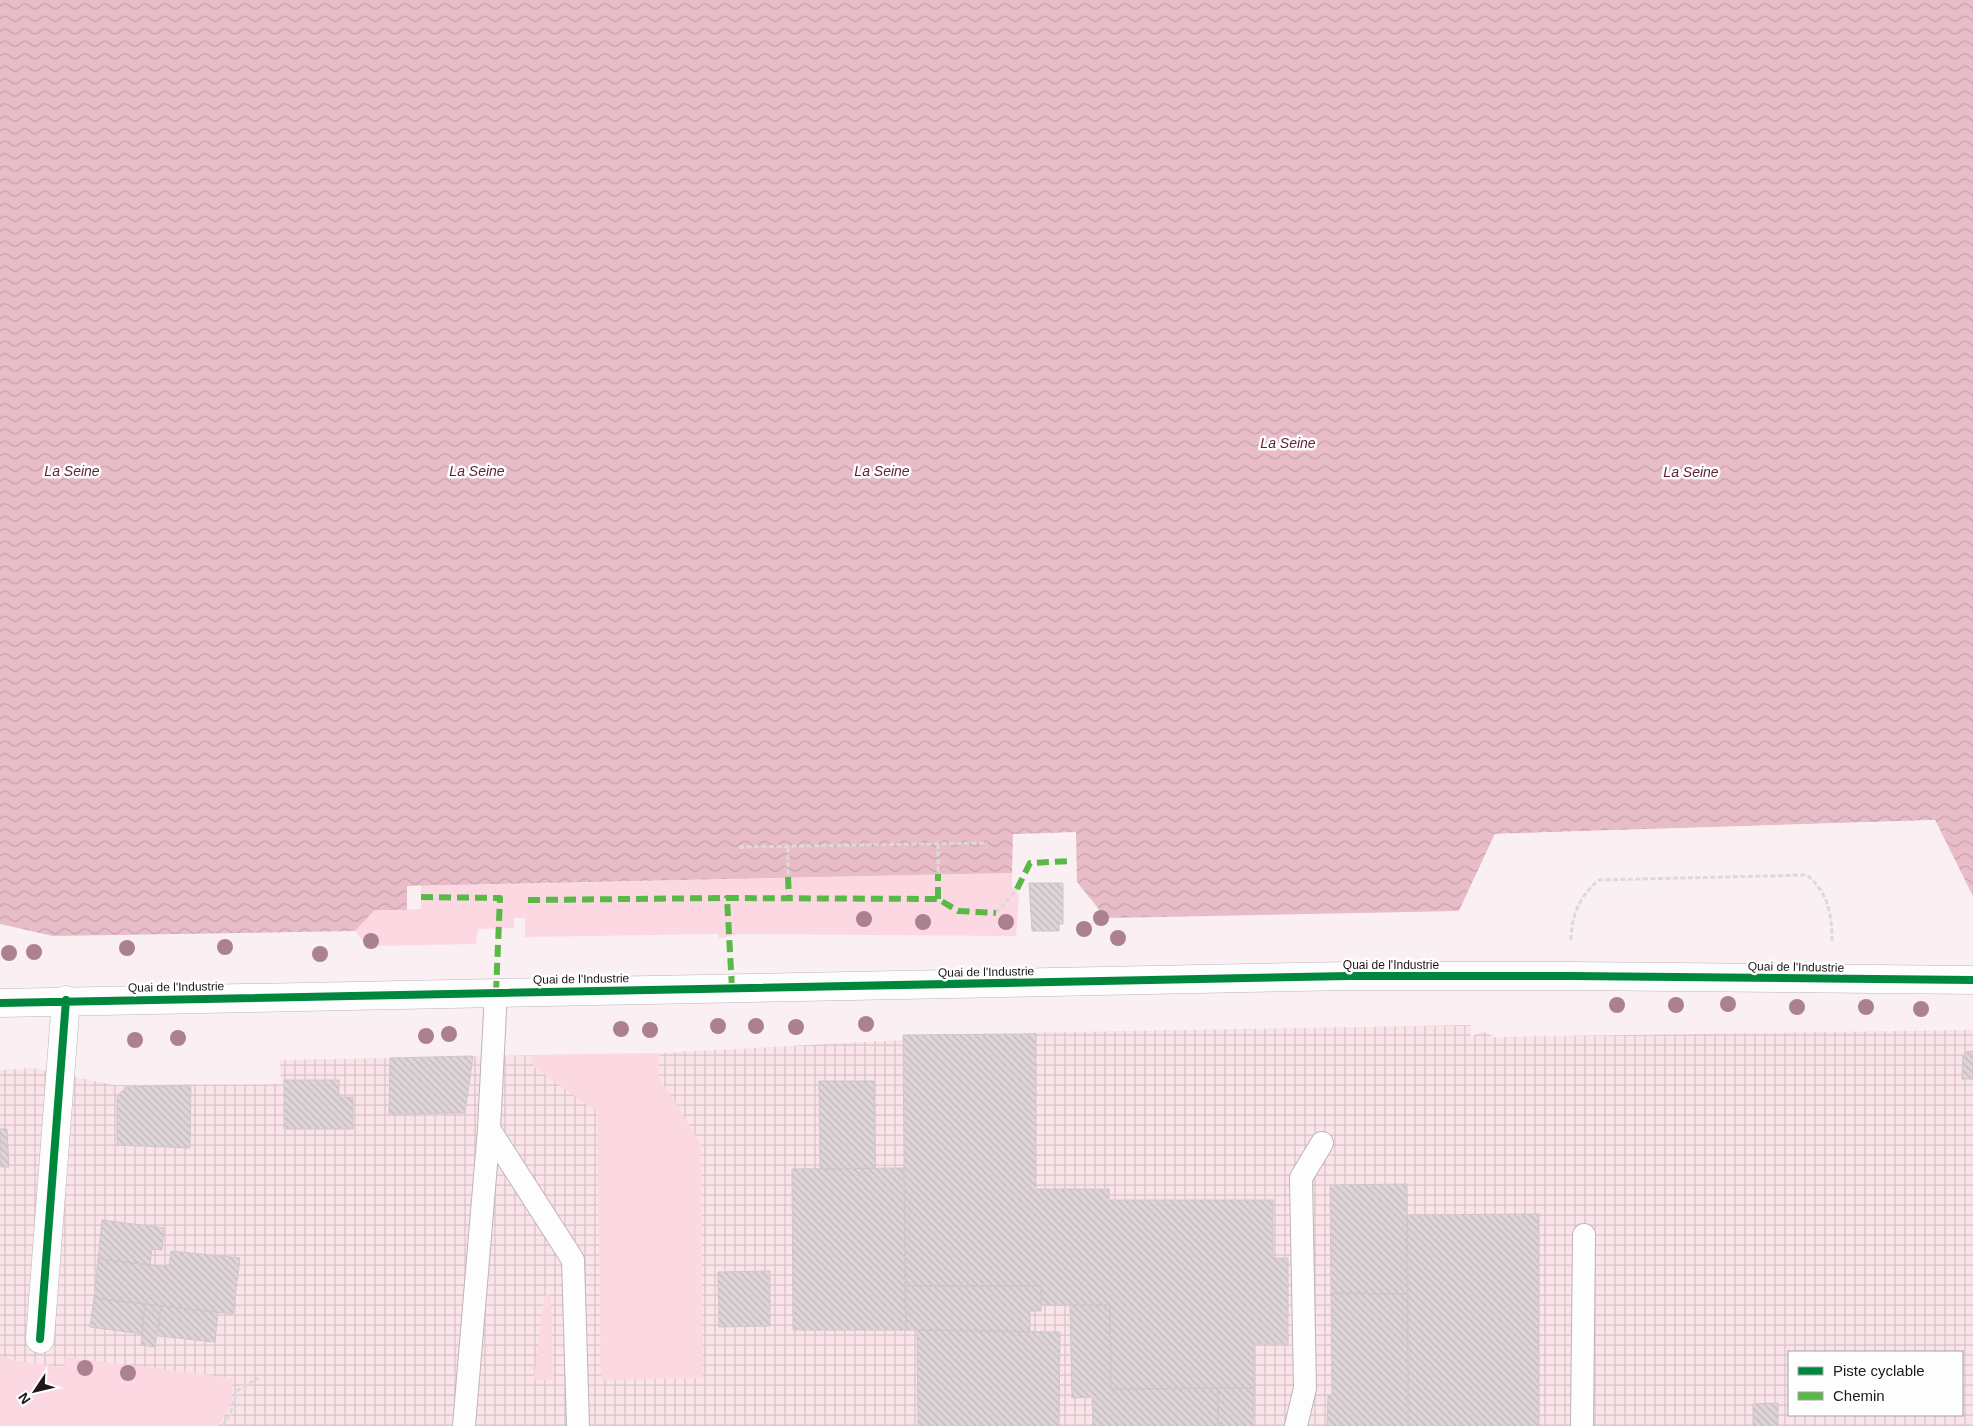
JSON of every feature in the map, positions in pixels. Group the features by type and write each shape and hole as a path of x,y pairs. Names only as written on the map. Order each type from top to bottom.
{"main road":[{"name":"Quai de l'Industrie","path":"0,1002 1349,976 1973,980"},
{"path":"40,1339 66,1000"}],"lane":[{"path":"464,1426 489,1129 496,992"},
{"path":"489,1129 573,1260 578,1426"},
{"path":"1296,1426 1305,1388 1301,1178 1322,1143"},
{"path":"1582,1426 1584,1235"}],"path":[{"path":"739,847 987,843"},
{"path":"938,844 938,874"},
{"path":"788,847 788,878"},
{"path":"1571,976 1571,926 1585,891 1599,880 1807,875 1820,886 1832,922 1831,979"},
{"path":"996,913 1018,889"},
{"path":"223,1426 230,1414 237,1391 258,1378"}],"shaded area":[{"path":"1012,873 1012,886 1019,896 1016,936 741,934 719,938 718,934 525,937 525,918 514,918 514,928 478,929 476,944 367,946 355,931 375,910 421,909 421,886"},
{"path":"1471,1025 1471,1037 1482,1031 1495,1037 1973,1030 1973,1426 0,1426 0,1070 32,1068 114,1085 281,1084 280,1060 660,1053 903,1040 903,1035"},
{"path":"660,1053 658,1075 701,1144 703,1378 601,1380 597,1112 534,1067 530,1055"},
{"path":"547,1293 551,1297 553,1380 534,1380 544,1298"},
{"path":"0,1356 15,1361 64,1367 65,1357 233,1378 231,1405 218,1426 0,1426"}],"water":[{"name":"La Seine","path":"0,0 1973,0 1973,896 1935,820 1495,834 1459,911 1106,918 1077,882 1076,832 1013,834 1012,873 407,886 407,910 375,910 355,931 53,936 0,924"}],"pier":[{"path":"1935,820 1973,899 1933,823 1496,836 1461,912 1458,913 1495,834"}],"building":[{"path":"1029,883 1063,883 1063,924 1059,924 1059,931 1032,931"},
{"path":"1036,1034 1036,1189 1109,1189 1109,1200 1273,1200 1273,1258 1288,1258 1288,1344 1254,1344 1254,1388 1111,1389 1110,1305 1042,1305 1041,1286 905,1286 903,1035"},
{"path":"1973,1051 1973,1079 1962,1079 1963,1056 1965,1057 1966,1052"},
{"path":"473,1056 465,1113 389,1114 390,1058"},
{"path":"284,1080 339,1080 339,1097 353,1097 353,1129 284,1129"},
{"path":"819,1081 874,1081 875,1168 820,1169"},
{"path":"191,1085 190,1148 117,1145 117,1096 127,1087"},
{"path":"0,1129 7,1129 9,1167 0,1167"},
{"path":"904,1168 906,1330 793,1330 792,1169"},
{"path":"1407,1184 1408,1294 1331,1293 1330,1185"},
{"path":"1539,1214 1539,1426 1408,1426 1407,1215"},
{"path":"102,1220 164,1228 162,1250 152,1249 150,1265 98,1259"},
{"path":"171,1251 240,1258 233,1314 94,1298 98,1259 169,1267"},
{"path":"770,1271 770,1326 719,1327 718,1272"},
{"path":"905,1286 1041,1286 1041,1311 1030,1311 1030,1332 906,1330"},
{"path":"1331,1293 1408,1294 1408,1426 1327,1426 1328,1395 1332,1396"},
{"path":"94,1298 145,1304 142,1334 90,1327"},
{"path":"145,1304 161,1306 155,1347 141,1345"},
{"path":"1070,1305 1110,1305 1111,1389 1218,1388 1218,1426 1093,1426 1092,1397 1072,1398"},
{"path":"161,1306 218,1312 215,1342 158,1336"},
{"path":"917,1330 1060,1332 1059,1426 918,1426"},
{"path":"1218,1388 1254,1388 1253,1426 1218,1426"},
{"path":"1778,1403 1778,1426 1753,1426 1753,1404"}],"marked path":[{"path":"1017,889 1030,863 1071,861"},
{"path":"938,874 938,899"},
{"path":"788,877 789,898"},
{"path":"421,897 500,898 496,992"},
{"path":"528,900 727,898"},
{"path":"732,988 727,898 938,899 958,911 996,913"}],"cycle path":[{"path":"0,1003 1349,976 1973,980"},
{"path":"40,1339 66,1000"}]}
